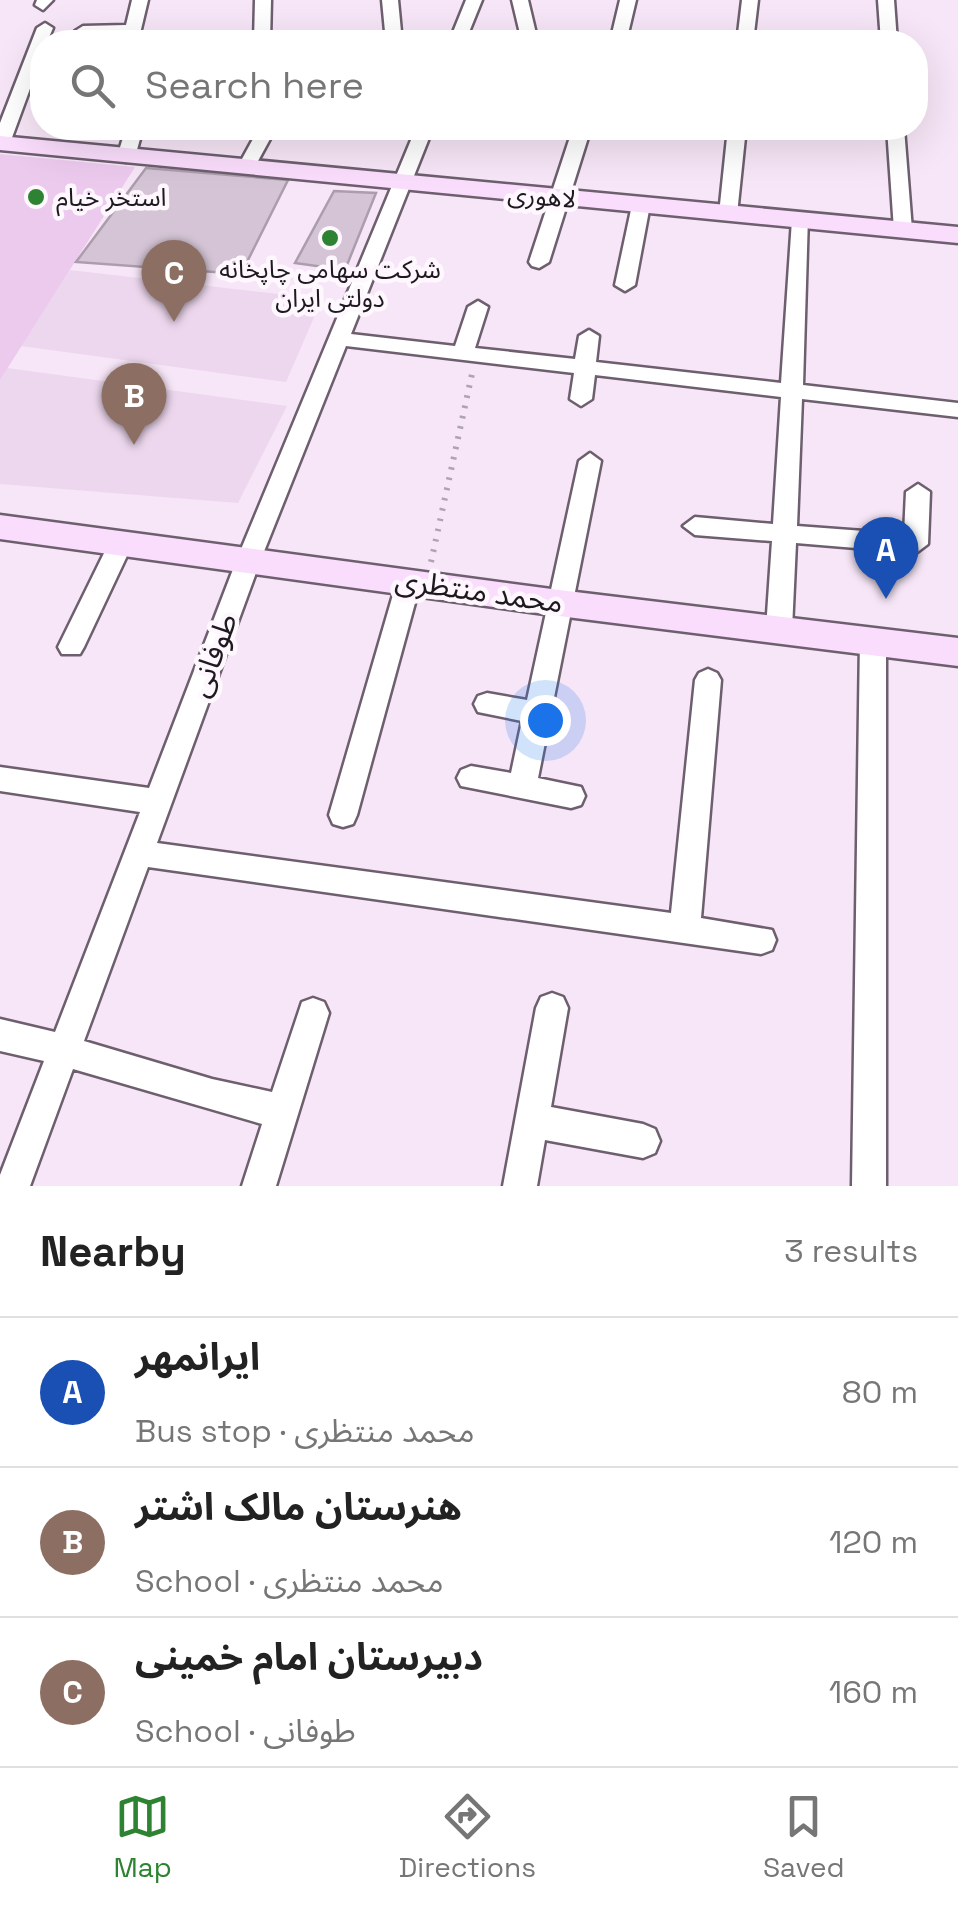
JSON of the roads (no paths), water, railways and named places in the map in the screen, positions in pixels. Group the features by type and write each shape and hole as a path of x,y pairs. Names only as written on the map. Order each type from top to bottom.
{"main road":[{"name":"لاهوری","path":"1,143 958,235"},
{"name":"محمد منتظری","path":"1,528 958,652"}],"street":[{"path":"133,30 140,0"},
{"path":"263,30 264,0"},
{"path":"390,0 393,30"},
{"path":"462,30 474,0"},
{"path":"520,0 527,30"},
{"path":"621,30 628,0"},
{"path":"747,30 750,0"},
{"path":"886,0 888,30"},
{"path":"1,143 30,65"},
{"path":"126,156 131,140"},
{"path":"246,168 261,140"},
{"name":"طوفانی","path":"13,1186 249,560 419,140"},
{"path":"539,262 579,140"},
{"path":"728,214 736,140"},
{"path":"896,140 902,230"},
{"path":"625,284 641,205"},
{"path":"779,628 801,220"},
{"path":"469,354 478,307"},
{"path":"581,399 589,336"},
{"path":"339,339 958,410"},
{"path":"522,787 590,460"},
{"path":"695,526 916,544 918,492"},
{"path":"72,647 121,543"},
{"path":"343,815 418,582"},
{"path":"869,1186 873,640"},
{"path":"685,930 708,680"},
{"path":"487,704 537,713"},
{"path":"471,778 572,796"},
{"path":"0,779 158,802"},
{"path":"138,853 761,940"},
{"path":"520,1186 552,1008"},
{"path":"260,1186 314,1013"},
{"path":"0,1035 65,1048 250,1106 283,1111"},
{"path":"532,1120 642,1141"}],"place":[{"name":"استخر خیام","path":"36,197"},
{"name":"شرکت سهامی چاپخانه دولتی ایران","path":"330,238"},
{"name":"دبیرستان امام خمینی","path":"174,322"},
{"name":"هنرستان مالک اشتر","path":"134,445"},
{"name":"ایرانمهر","path":"886,599"}]}
